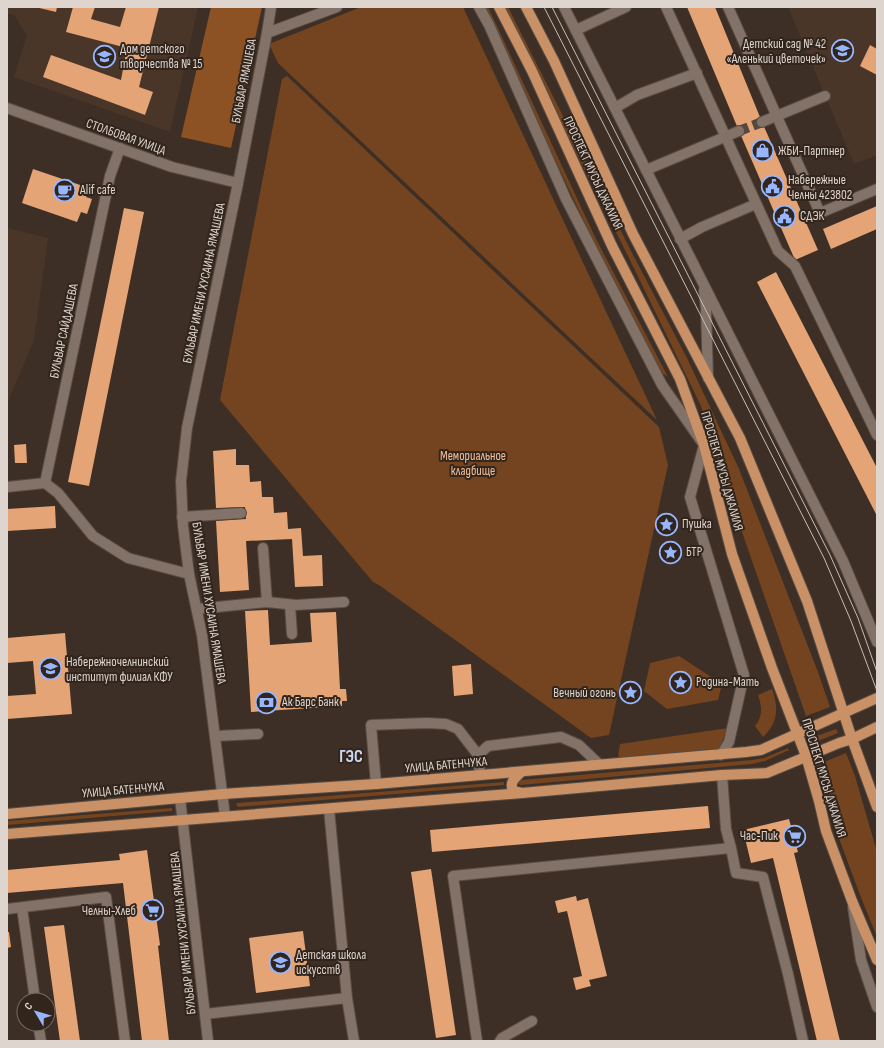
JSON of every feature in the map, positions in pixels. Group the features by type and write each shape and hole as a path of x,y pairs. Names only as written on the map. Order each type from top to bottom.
{"main road":[{"name":"ПРОСПЕКТ МУСЫ ДЖАЛИЛЯ","path":"499,7 532,72 612,246 680,379 704,445 732,554 774,674 799,733 819,801 826,831 852,901 877,960"},
{"name":"ПРОСПЕКТ МУСЫ ДЖАЛИЛЯ","path":"526,7 554,61 633,234 740,438 806,601 852,739 877,807"},
{"name":"УЛИЦА БАТЕНЧУКА","path":"7,814 223,794 376,784 761,750 877,698"},
{"path":"7,834 329,809 722,775 767,773 838,743 852,739 877,727"},
{"path":"521,772 513,780 511,786 514,790 522,793"}],"street":[{"path":"267,33 271,7"},
{"name":"БУЛЬВАР ЯМАШЕВА","path":"238,183 267,33 337,7"},
{"path":"479,7 566,199 662,385 704,445 690,497 744,675 729,742 721,754"},
{"path":"564,7 843,561 877,642"},
{"path":"576,30 626,7"},
{"path":"666,7 778,251 795,266 877,435"},
{"path":"728,7 820,213 877,189"},
{"path":"615,108 637,95 696,72"},
{"path":"762,122 825,96"},
{"name":"СТОЛБОВАЯ УЛИЦА","path":"7,108 172,166 238,183"},
{"path":"646,170 739,131"},
{"name":"БУЛЬВАР САЙДАШЕВА","path":"45,483 110,176 120,148"},
{"name":"БУЛЬВАР ИМЕНИ ХУСАИНА ЯМАШЕВА","path":"225,816 202,635 189,574 182,517 181,481 187,428 238,183"},
{"path":"680,239 702,227 756,204"},
{"path":"703,282 706,309 708,378"},
{"path":"7,486 45,483 58,493 92,536 128,558 189,574"},
{"path":"182,517 241,513"},
{"path":"263,548 267,602"},
{"path":"197,610 267,602 290,605 344,602"},
{"path":"290,605 292,634"},
{"path":"376,784 371,725 427,723 446,724 458,729 478,755 480,774"},
{"path":"216,736 258,734"},
{"path":"478,755 488,746 561,736 579,745 599,764"},
{"path":"722,775 726,829 736,873 762,877 788,974 803,1041"},
{"name":"БУЛЬВАР ИМЕНИ ХУСАИНА ЯМАШЕВА","path":"180,798 208,1041"},
{"path":"329,809 347,998 354,1041"},
{"path":"477,1041 453,876 731,848"},
{"path":"7,910 106,897 125,1041"},
{"path":"852,901 861,960 877,1007"},
{"path":"22,908 34,992"},
{"path":"205,1014 347,998"},
{"path":"500,1041 502,1038 532,1021"}],"shaded area":[{"name":"Дом детского творчества № 15","path":"7,7 198,7 170,132 14,77 27,35 14,15 7,13"},
{"path":"211,7 262,7 231,148 181,137"},
{"name":"Детский сад № 42 «Аленький цветочек»","path":"788,7 877,7 877,155 854,164"},
{"path":"7,228 48,238 34,340 7,404"}],"green space":[{"path":"361,7 463,7 657,420 278,63 269,44"},
{"path":"483,7 488,7 595,237 668,377 660,372 593,240"},
{"path":"503,7 508,7 631,251 687,358 739,469 818,672 830,707 806,716 727,489 701,406 627,254"},
{"name":"Мемориальное кладбище","path":"287,76 659,427 668,465 609,735 591,738 373,582 220,400 282,79"},
{"path":"679,656 722,684 718,700 667,709 644,691 650,663"},
{"path":"772,689 776,703 776,715 772,726 763,737 755,726 761,715 758,695"},
{"path":"728,728 718,751 618,758 620,744"},
{"path":"836,729 838,733 813,743 811,738"},
{"path":"788,748 789,750 765,761 752,764 521,785 518,784 518,781 521,780 752,760 764,758"},
{"path":"846,753 855,776 877,852 877,937 837,833 817,765"},
{"path":"504,782 504,785 238,807 236,804 237,803"},
{"path":"172,808 172,811 7,825 7,821"}],"building":[{"path":"35,7 57,7 56,12"},
{"path":"73,7 95,7 91,19 120,27 126,7 159,7 139,87 153,92 145,115 43,77 51,55 121,80 127,48 66,32"},
{"path":"687,7 715,7 762,122 818,250 795,260"},
{"path":"870,45 877,49 877,75 860,66"},
{"path":"33,169 89,188 86,197 92,199 87,214 81,212 77,222 22,203"},
{"path":"877,206 877,229 831,249 823,229"},
{"path":"124,208 144,212 89,486 68,482"},
{"path":"776,272 877,468 877,516 757,282"},
{"path":"26,444 27,463 15,463 14,445"},
{"path":"236,449 236,465 249,465 250,482 261,481 262,497 273,497 274,513 287,512 288,529 301,528 303,556 322,555 323,586 295,587 292,539 246,541 249,590 220,592 216,521 246,519 245,507 216,508 213,451"},
{"path":"55,506 56,528 7,531 7,509"},
{"path":"268,610 270,645 312,642 310,613 336,612 340,689 346,689 347,701 342,701 342,706 251,712 245,611"},
{"name":"Набережночелнинский институт филиал КФУ","path":"65,633 72,714 7,719 7,696 36,694 33,661 7,663 7,638"},
{"path":"471,664 473,694 454,696 452,666"},
{"path":"708,806 710,828 432,852 430,830"},
{"path":"789,819 798,852 794,853 840,1041 817,1041 773,858 751,863 743,830"},
{"path":"147,850 160,945 158,946 169,1041 142,1041 123,883 7,893 7,870 120,860 119,854"},
{"path":"431,869 456,1035 436,1038 411,872"},
{"path":"576,896 577,901 588,898 607,976 589,980 591,986 576,990 573,978 582,976 567,911 558,913 555,901"},
{"path":"64,925 80,1041 60,1041 56,1012 56,992 53,992 44,927"},
{"name":"Детская школа искусств","path":"303,931 310,986 256,993 249,938"},
{"path":"7,932 9,932 11,947 7,948"}],"tunnel":[{"path":"739,131 762,122"}],"tram line":[{"path":"544,7 824,558 851,621 877,691"},
{"path":"552,7 830,555 858,618 877,672"}],"place":[{"name":"Детский сад № 42 «Аленький цветочек»","path":"842,51"},
{"name":"Дом детского творчества № 15","path":"104,56"},
{"name":"ЖБИ-Партнер","path":"763,151"},
{"name":"Набережные Челны 423802","path":"773,187"},
{"name":"Alif cafe","path":"65,190"},
{"name":"СДЭК","path":"784,216"},
{"name":"Пушка","path":"666,524"},
{"name":"БТР","path":"670,552"},
{"name":"Набережночелнинский институт филиал КФУ","path":"51,669"},
{"name":"Родина-Мать","path":"680,682"},
{"name":"Вечный огонь","path":"631,693"},
{"name":"Ак Барс Банк","path":"267,702"},
{"name":"Час-Пик","path":"794,836"},
{"name":"Челны-Хлеб","path":"152,911"},
{"name":"Детская школа искусств","path":"280,962"}],"district":[{"name":"ГЭС","path":"351,757"}]}
